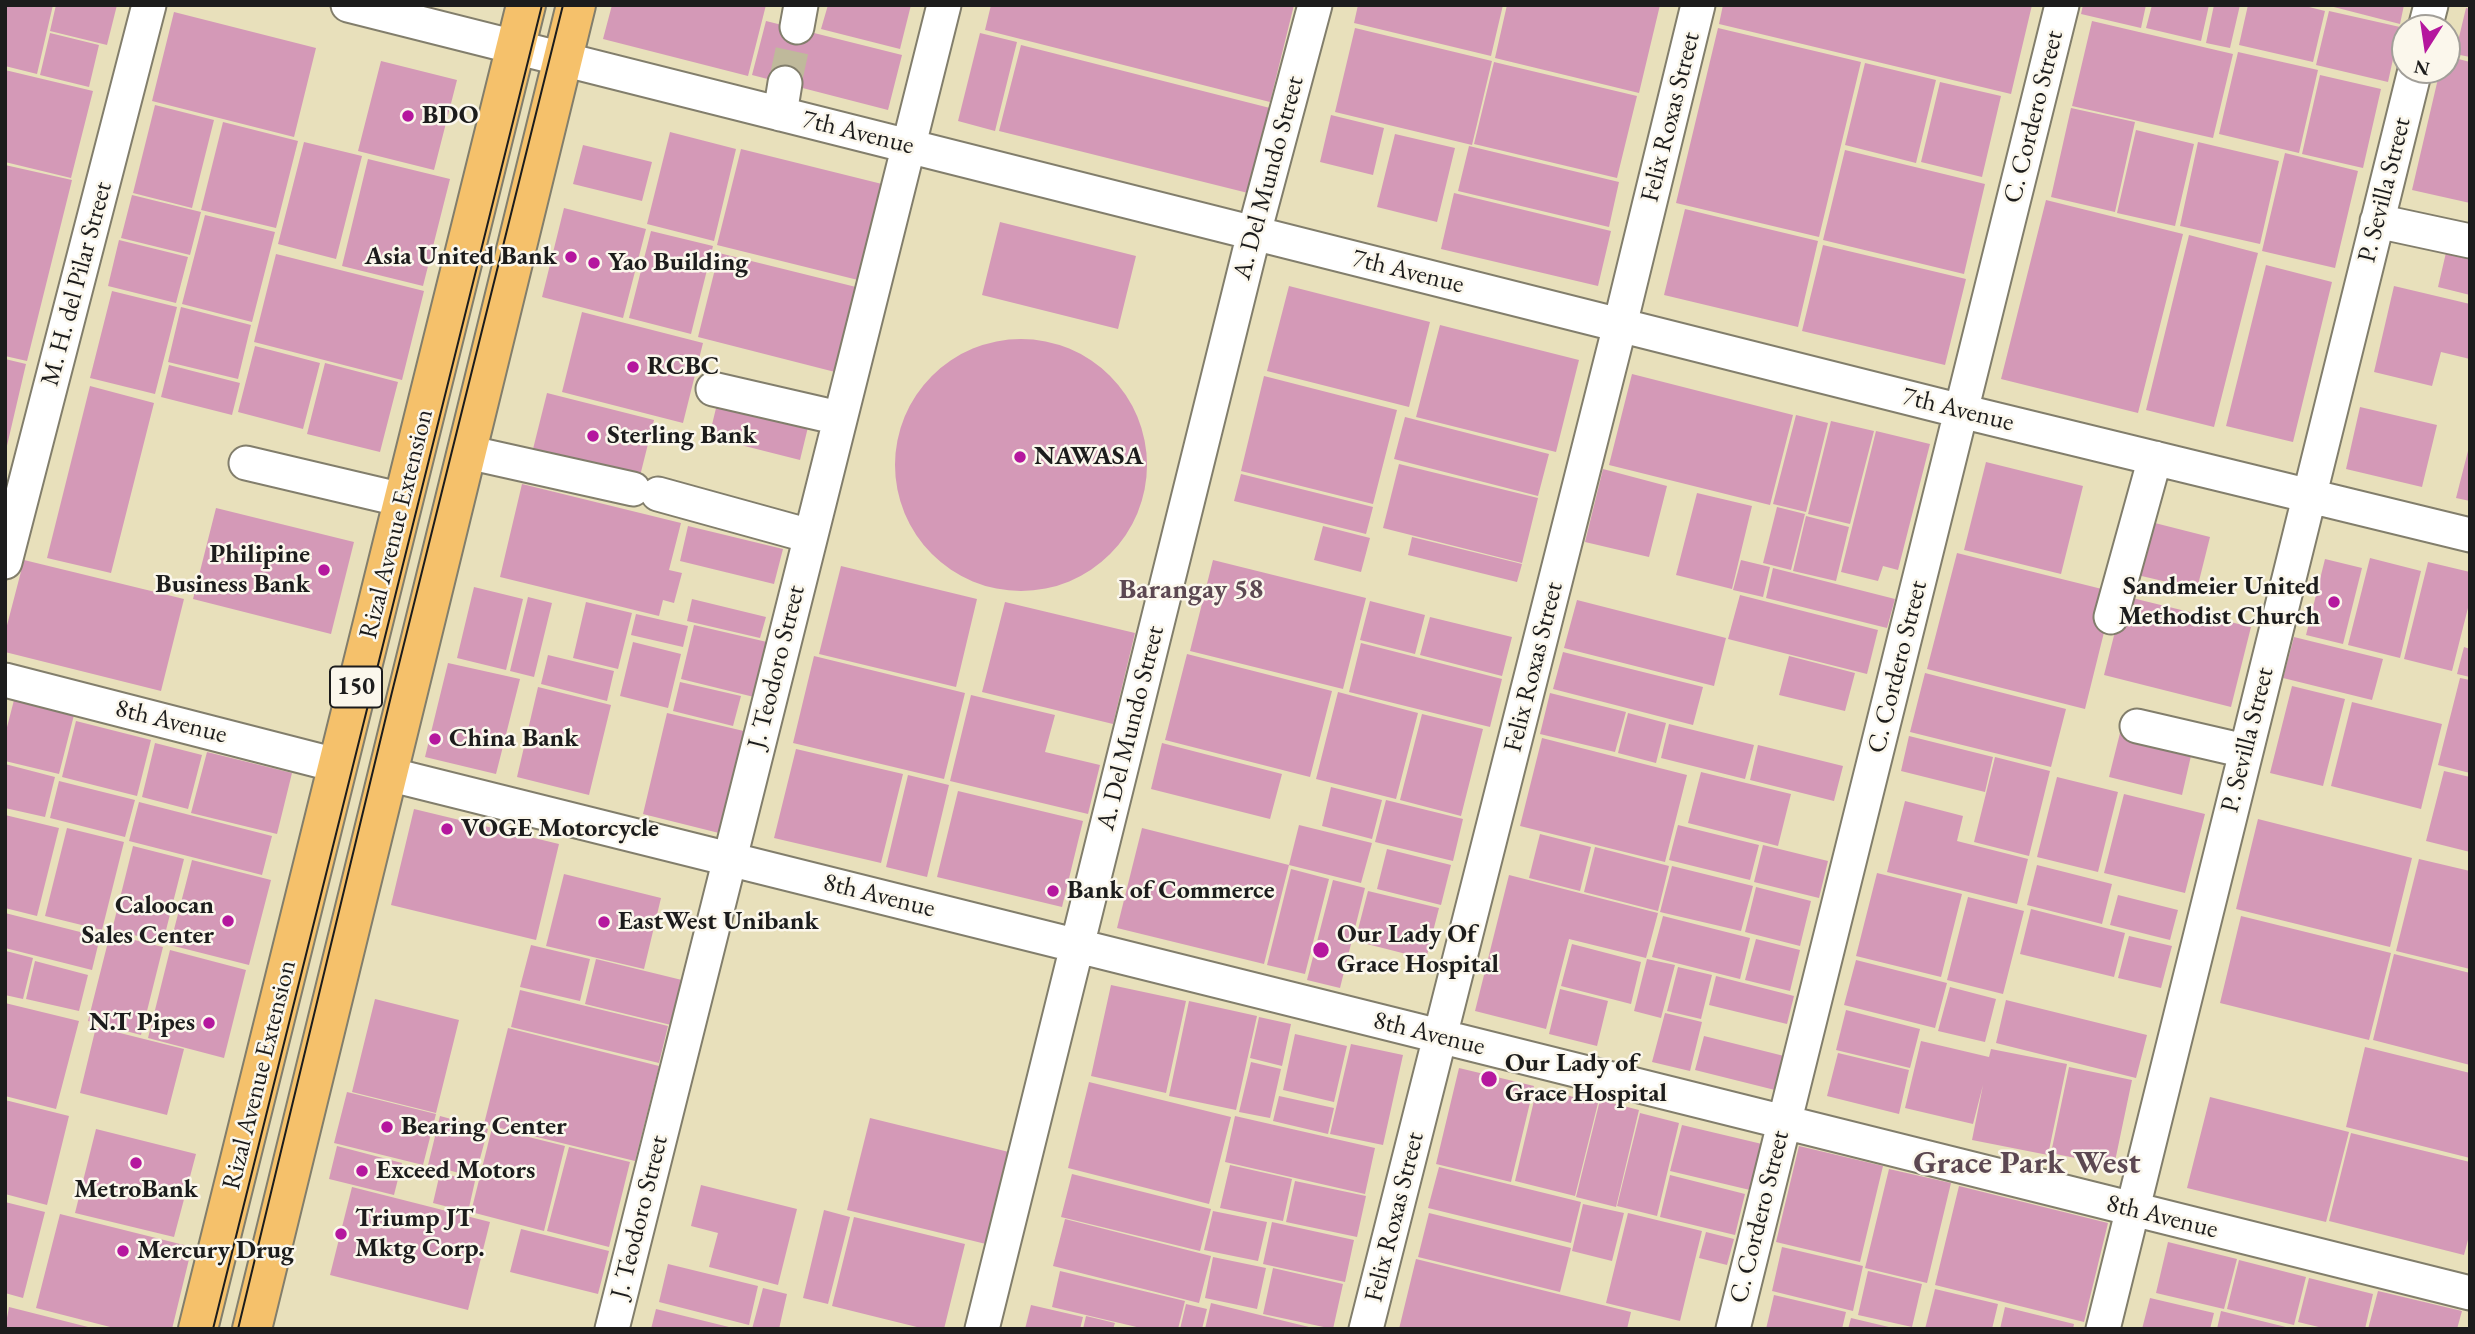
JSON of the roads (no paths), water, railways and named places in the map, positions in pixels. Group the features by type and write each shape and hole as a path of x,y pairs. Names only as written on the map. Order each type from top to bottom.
{"main road":[{"name":"Rizal Avenue Extension","path":"198,1329 526,5"},
{"name":"Rizal Avenue Extension","path":"252,1329 576,5"}],"street":[{"name":"M. H. del Pilar Street","path":"5,562 149,5"},
{"name":"7th Avenue","path":"348,5 563,59 782,98 908,145 1961,411 2470,535"},
{"name":"J. Teodoro Street","path":"612,1329 944,5"},
{"name":"A. Del Mundo Street","path":"982,1329 1254,233 1315,5"},
{"name":"Felix Roxas Street","path":"1366,1329 1620,325 1698,5"},
{"name":"C. Cordero Street","path":"1733,1329 2062,5"},
{"name":"P. Sevilla Street","path":"2103,1329 2411,84"},
{"path":"2377,221 2470,241"},
{"path":"713,388 839,418"},
{"path":"467,452 645,491 810,536"},
{"path":"2111,617 2155,458"},
{"path":"246,463 402,500"},
{"name":"8th Avenue","path":"5,680 337,765"},
{"path":"2137,726 2245,751"},
{"name":"8th Avenue","path":"388,774 2470,1293"}],"tunnel":[{"path":"785,83 797,27"}],"tram line":[{"path":"213,1329 542,5"},
{"path":"238,1329 392,692 563,5"}],"place":[{"name":"BDO","path":"408,116"},
{"name":"Asia United Bank","path":"571,257"},
{"name":"Yao Building","path":"594,263"},
{"name":"RCBC","path":"633,367"},
{"name":"Sterling Bank","path":"593,436"},
{"name":"NAWASA","path":"1020,457"},
{"name":"Philipine Business Bank","path":"324,570"},
{"name":"Sandmeier United Methodist Church","path":"2334,602"},
{"name":"China Bank","path":"435,739"},
{"name":"VOGE Motorcycle","path":"447,829"},
{"name":"Bank of Commerce","path":"1053,891"},
{"name":"Caloocan Sales Center","path":"228,921"},
{"name":"EastWest Unibank","path":"604,922"},
{"name":"Our Lady Of Grace Hospital","path":"1321,950"},
{"name":"N.T Pipes","path":"209,1023"},
{"name":"Our Lady of Grace Hospital","path":"1489,1079"},
{"name":"Bearing Center","path":"387,1127"},
{"name":"MetroBank","path":"136,1163"},
{"name":"Exceed Motors","path":"362,1171"},
{"name":"Triump JT Mktg Corp.","path":"341,1234"},
{"name":"Mercury Drug","path":"123,1251"}],"district":[{"name":"Barangay 58","path":"1191,590"},
{"name":"Grace Park West","path":"2027,1164"}]}
